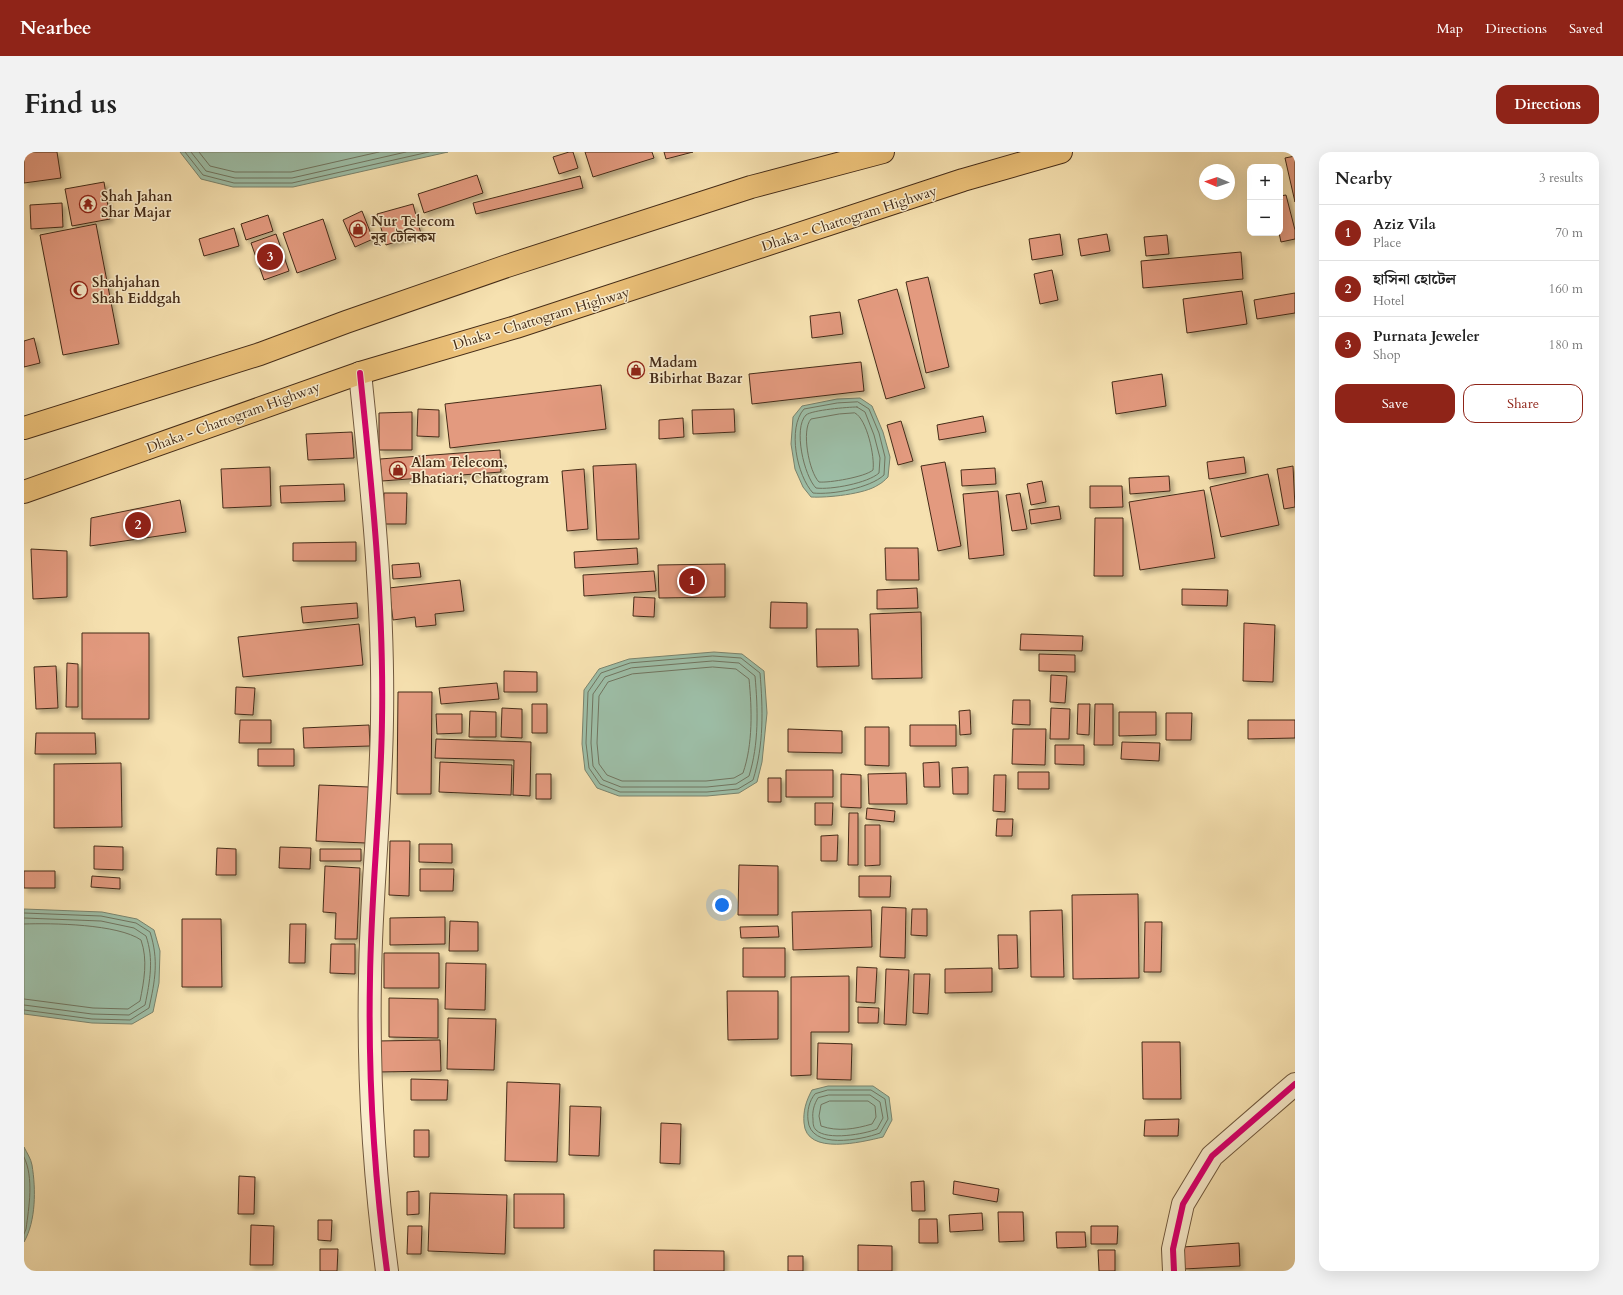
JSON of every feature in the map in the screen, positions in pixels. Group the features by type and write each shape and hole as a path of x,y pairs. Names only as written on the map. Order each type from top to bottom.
{"highway":[{"path":"24,428 260,354 499,268 647,220 751,187 883,152"},
{"name":"Dhaka - Chattogram Highway","path":"24,492 360,372 516,327 963,180 1061,152"}],"street":[{"path":"360,372 373,496 380,604 382,720 374,866 370,978 371,1086 380,1217 387,1271"},
{"path":"1174,1271 1173,1250 1184,1204 1212,1156 1295,1084"}],"water":[{"path":"180,152 448,152 293,187 233,187 201,179"},
{"path":"860,398 872,406 883,432 890,457 888,477 879,484 864,491 836,496 811,497 803,487 795,469 791,444 793,417 802,406 837,399"},
{"path":"714,652 742,654 764,671 767,713 762,762 757,782 739,793 707,796 619,796 597,788 585,770 582,744 584,690 599,669 629,659"},
{"path":"24,909 102,912 137,919 154,930 160,951 159,983 153,1012 132,1024 92,1023 24,1014"},
{"path":"828,1086 873,1086 889,1097 892,1120 883,1137 862,1142 836,1144 814,1140 807,1133 804,1123 805,1106 812,1090"},
{"path":"24,1147 32,1165 34,1205 31,1224 24,1242"}],"building":[{"path":"24,152 57,152 61,178 24,183"},
{"path":"573,152 578,168 559,174 553,157"},
{"path":"585,152 652,152 654,158 593,177"},
{"path":"664,152 693,152 666,159"},
{"path":"1295,156 1295,202 1285,158"},
{"path":"477,175 483,193 424,213 418,194"},
{"path":"580,176 583,188 476,214 473,203"},
{"name":"Shah Jahan Shar Majar","path":"104,182 110,219 72,226 65,189"},
{"path":"1286,195 1295,230 1295,239 1281,242 1280,236 1283,236 1283,196"},
{"path":"62,203 63,227 31,229 30,205"},
{"path":"413,204 421,234 386,245 377,214"},
{"name":"Nur Telecom নূর টেলিকম","path":"362,211 373,239 355,247 343,220"},
{"path":"268,215 273,231 246,240 241,224"},
{"path":"323,219 336,259 297,273 283,233"},
{"name":"Shahjahan Shah Eiddgah","path":"96,224 119,344 63,355 40,235"},
{"path":"234,228 239,246 204,256 199,239"},
{"path":"276,234 289,271 264,280 251,243"},
{"path":"1060,234 1063,255 1032,260 1029,239"},
{"path":"1107,234 1110,251 1081,256 1078,239"},
{"path":"1167,235 1169,254 1146,256 1144,237"},
{"path":"1241,252 1243,279 1143,288 1141,261"},
{"path":"1052,270 1058,300 1040,304 1034,274"},
{"path":"928,277 949,367 926,373 906,282"},
{"path":"897,289 925,388 886,399 858,300"},
{"path":"1242,291 1247,324 1187,333 1183,299"},
{"path":"1295,293 1295,313 1257,319 1254,300"},
{"path":"840,312 843,334 812,338 810,316"},
{"path":"34,338 40,363 24,367 24,341"},
{"path":"861,362 864,391 752,404 749,374"},
{"path":"1162,374 1166,406 1116,414 1112,382"},
{"path":"601,385 606,429 450,448 445,404"},
{"path":"418,409 439,410 439,437 417,436"},
{"path":"734,409 735,432 693,434 692,410"},
{"path":"412,412 412,450 379,450 379,413"},
{"path":"983,416 986,432 939,440 937,425"},
{"path":"683,418 684,437 659,439 659,420"},
{"path":"901,421 913,461 898,465 887,425"},
{"path":"352,432 354,458 308,460 306,434"},
{"path":"500,450 501,472 382,481 380,459"},
{"path":"1244,457 1246,473 1209,479 1207,462"},
{"path":"945,462 961,546 938,551 921,466"},
{"path":"636,464 639,539 597,540 593,466"},
{"path":"1293,466 1295,507 1284,509 1277,469"},
{"path":"270,467 271,506 223,508 221,469"},
{"path":"995,468 996,484 962,486 961,470"},
{"path":"584,469 588,529 567,531 562,471"},
{"path":"1268,474 1279,525 1221,537 1210,487"},
{"path":"1169,476 1170,491 1130,494 1129,478"},
{"path":"1042,481 1046,502 1031,505 1027,484"},
{"path":"344,484 345,501 281,503 280,486"},
{"path":"1090,486 1122,486 1123,507 1090,508"},
{"path":"1204,490 1215,558 1140,570 1129,502"},
{"path":"998,491 1004,555 969,559 963,494"},
{"path":"384,493 407,493 406,524 383,524"},
{"path":"1020,493 1027,529 1012,531 1006,495"},
{"path":"180,500 186,532 90,546 91,518"},
{"path":"1059,506 1061,519 1031,524 1029,510"},
{"path":"1095,518 1123,518 1123,576 1094,576"},
{"path":"356,542 356,561 293,561 293,543"},
{"path":"637,548 638,564 575,568 574,552"},
{"path":"885,548 918,548 919,580 886,580"},
{"path":"31,549 67,551 67,597 33,599"},
{"path":"419,563 421,577 393,579 392,565"},
{"path":"725,564 725,597 659,598 658,565"},
{"path":"654,571 656,591 584,596 583,575"},
{"path":"460,580 464,611 435,614 436,625 416,627 415,617 393,620 389,588"},
{"path":"917,588 918,608 877,609 877,590"},
{"path":"1182,589 1228,590 1227,606 1182,605"},
{"path":"634,597 655,598 654,617 633,616"},
{"path":"771,602 807,603 807,628 770,628"},
{"path":"357,603 358,618 303,623 301,607"},
{"path":"921,612 922,678 872,679 870,614"},
{"path":"1244,623 1275,625 1273,682 1243,681"},
{"path":"359,624 363,665 243,677 238,637"},
{"path":"816,629 858,629 859,666 817,667"},
{"path":"82,633 149,633 149,719 82,719"},
{"path":"1021,634 1083,636 1082,651 1020,650"},
{"path":"1039,654 1075,655 1075,672 1039,671"},
{"path":"67,663 78,664 78,707 66,707"},
{"path":"56,666 58,708 36,709 34,667"},
{"path":"504,671 537,672 537,692 504,692"},
{"path":"1051,675 1067,676 1065,703 1050,702"},
{"path":"497,683 499,699 441,704 439,688"},
{"path":"236,687 255,688 253,715 235,714"},
{"path":"398,692 432,692 431,794 397,794"},
{"path":"1013,700 1030,700 1030,725 1012,724"},
{"path":"532,704 547,704 547,733 532,733"},
{"path":"1078,704 1090,704 1089,735 1077,734"},
{"path":"1095,704 1113,704 1113,745 1094,745"},
{"path":"502,708 522,709 522,738 501,737"},
{"path":"1051,708 1070,709 1069,739 1050,739"},
{"path":"970,710 971,734 960,735 959,711"},
{"path":"470,711 496,712 496,737 469,737"},
{"path":"1119,712 1156,712 1156,735 1119,736"},
{"path":"1166,713 1192,713 1191,740 1166,740"},
{"path":"436,714 462,714 462,733 437,734"},
{"path":"240,720 271,720 271,743 239,743"},
{"path":"1248,720 1295,720 1295,738 1248,739"},
{"path":"369,725 370,746 304,748 303,728"},
{"path":"910,725 956,725 956,746 910,746"},
{"path":"865,727 889,727 889,766 865,765"},
{"path":"788,729 842,731 842,753 788,752"},
{"path":"1013,729 1046,729 1045,765 1012,764"},
{"path":"36,733 95,733 96,754 35,754"},
{"path":"436,739 531,742 530,796 513,795 514,760 435,758"},
{"path":"1122,742 1160,743 1159,761 1121,759"},
{"path":"1055,745 1084,745 1084,765 1055,764"},
{"path":"258,749 294,749 294,766 258,766"},
{"path":"440,762 512,765 511,795 439,792"},
{"path":"939,762 940,787 924,787 923,763"},
{"path":"121,763 122,827 54,828 54,764"},
{"path":"968,767 968,794 953,794 952,768"},
{"path":"786,770 833,770 833,797 786,797"},
{"path":"1018,772 1049,772 1049,789 1018,789"},
{"path":"906,773 907,804 869,804 868,774"},
{"path":"536,774 551,774 551,799 536,799"},
{"path":"841,774 861,775 861,808 841,807"},
{"path":"994,775 1006,775 1005,812 993,811"},
{"path":"768,778 781,778 781,802 768,802"},
{"path":"319,785 369,787 366,843 316,841"},
{"path":"815,803 833,803 832,825 815,825"},
{"path":"867,808 895,811 894,822 866,819"},
{"path":"849,813 858,813 858,865 848,865"},
{"path":"997,819 1013,819 1012,836 996,836"},
{"path":"865,825 880,825 880,865 865,866"},
{"path":"838,835 837,861 821,861 821,836"},
{"path":"390,841 410,841 409,896 389,895"},
{"path":"419,844 452,844 452,863 419,862"},
{"path":"94,846 123,847 123,870 94,869"},
{"path":"280,847 311,848 310,869 279,868"},
{"path":"217,848 236,849 236,875 216,875"},
{"path":"320,849 361,849 361,861 320,861"},
{"path":"739,865 778,866 778,915 738,915"},
{"path":"325,866 360,868 357,939 335,939 336,913 323,912"},
{"path":"420,869 454,869 453,891 420,891"},
{"path":"24,871 55,871 55,888 24,888"},
{"path":"92,876 120,878 120,889 91,887"},
{"path":"859,876 891,876 890,897 859,897"},
{"path":"1138,894 1139,978 1073,979 1072,895"},
{"path":"882,907 906,908 905,958 880,957"},
{"path":"912,909 927,909 927,936 911,935"},
{"path":"871,910 872,947 793,950 792,912"},
{"path":"1062,910 1064,977 1031,977 1030,911"},
{"path":"445,917 445,944 390,945 390,918"},
{"path":"182,919 221,919 222,987 182,987"},
{"path":"450,921 478,922 478,951 449,951"},
{"path":"1145,922 1162,922 1161,972 1144,972"},
{"path":"290,924 306,924 305,963 289,963"},
{"path":"778,926 779,937 741,938 740,927"},
{"path":"998,935 1017,935 1018,968 999,969"},
{"path":"331,944 355,944 355,974 330,973"},
{"path":"743,948 785,948 785,977 743,977"},
{"path":"384,953 439,953 439,988 384,988"},
{"path":"446,963 486,964 485,1010 445,1009"},
{"path":"857,967 877,968 875,1003 856,1002"},
{"path":"992,968 992,992 945,993 945,969"},
{"path":"886,969 909,970 906,1025 884,1024"},
{"path":"914,974 930,974 928,1014 913,1013"},
{"path":"849,976 849,1032 811,1032 811,1075 791,1076 791,977"},
{"path":"727,991 778,991 778,1039 728,1040"},
{"path":"389,998 438,999 438,1038 389,1037"},
{"path":"858,1007 879,1008 878,1023 858,1023"},
{"path":"448,1018 496,1019 494,1070 447,1069"},
{"path":"440,1040 441,1071 377,1072 376,1041"},
{"path":"1142,1042 1180,1042 1181,1099 1143,1099"},
{"path":"818,1043 852,1044 851,1080 817,1079"},
{"path":"411,1079 448,1080 447,1100 411,1100"},
{"path":"507,1082 560,1084 557,1162 505,1161"},
{"path":"570,1106 601,1107 599,1156 569,1155"},
{"path":"1179,1119 1178,1136 1144,1136 1145,1120"},
{"path":"661,1123 681,1124 680,1164 660,1163"},
{"path":"414,1130 429,1130 429,1157 414,1157"},
{"path":"239,1176 255,1177 254,1214 238,1214"},
{"path":"924,1181 925,1211 912,1211 911,1182"},
{"path":"954,1181 999,1189 997,1202 953,1194"},
{"path":"419,1191 419,1214 407,1215 407,1192"},
{"path":"430,1193 507,1195 505,1254 428,1251"},
{"path":"514,1194 564,1194 564,1228 514,1228"},
{"path":"998,1212 1023,1212 1024,1241 999,1242"},
{"path":"982,1213 983,1230 950,1232 949,1215"},
{"path":"919,1219 937,1219 938,1243 919,1243"},
{"path":"318,1220 332,1220 331,1241 318,1240"},
{"path":"251,1225 274,1226 273,1265 250,1265"},
{"path":"408,1226 422,1226 421,1254 407,1254"},
{"path":"1091,1226 1118,1226 1117,1244 1091,1244"},
{"path":"1056,1232 1085,1232 1086,1247 1057,1248"},
{"path":"1239,1243 1240,1266 1184,1269 1183,1247"},
{"path":"858,1245 892,1246 892,1271 858,1271"},
{"path":"320,1249 338,1249 337,1271 320,1271"},
{"path":"654,1250 724,1251 724,1271 654,1271"},
{"path":"1098,1250 1115,1250 1115,1271 1099,1271"},
{"path":"788,1256 803,1256 803,1271 788,1271"}],"cycle path":[{"path":"360,373 373,503 381,633 382,720 380,784 372,914 370,1051 375,1162 387,1271"},
{"path":"1174,1271 1173,1249 1183,1204 1212,1156 1295,1084"}],"place":[{"name":"Shah Jahan Shar Majar","path":"88,204"},
{"name":"Nur Telecom নূর টেলিকম","path":"358,229"},
{"name":"Purnata Jeweler","path":"270,257"},
{"name":"Shahjahan Shah Eiddgah","path":"79,290"},
{"name":"Madam Bibirhat Bazar","path":"636,370"},
{"name":"Alam Telecom, Bhatiari, Chattogram","path":"398,470"},
{"name":"হাসিনা হোটেল","path":"138,525"},
{"name":"Aziz Vila","path":"692,581"}]}
